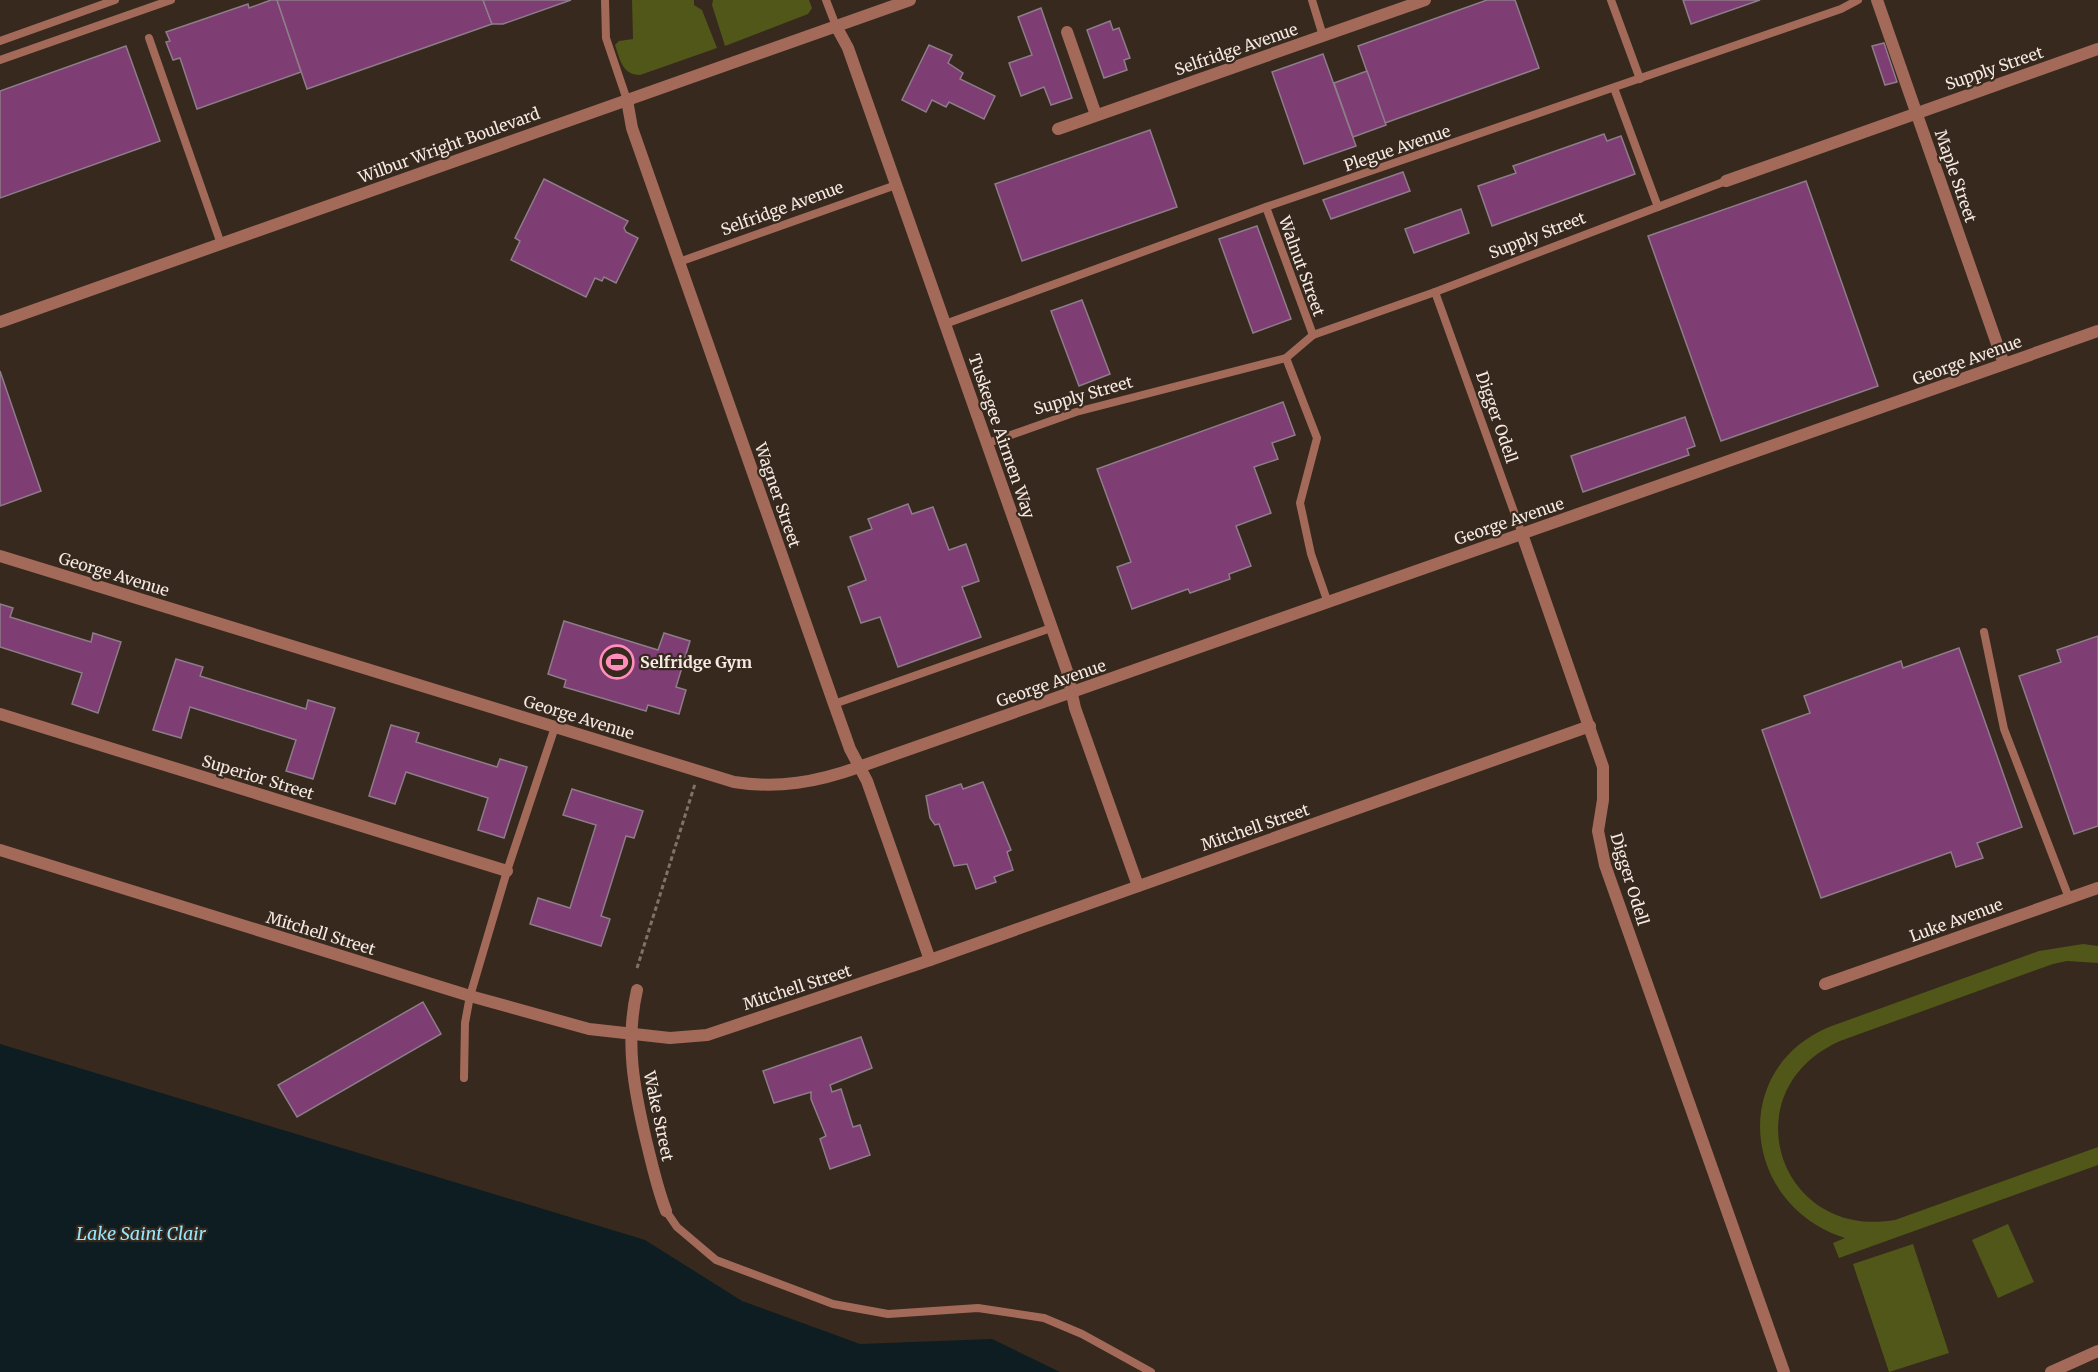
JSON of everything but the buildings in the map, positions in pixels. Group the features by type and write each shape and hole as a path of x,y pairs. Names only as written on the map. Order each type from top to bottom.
{"street":[{"name":"Wilbur Wright Boulevard","path":"0,322 910,0"},
{"name":"Selfridge Avenue","path":"1058,129 1425,0"},
{"name":"Maple Street","path":"1877,0 2004,364"},
{"name":"Tuskegee Airmen Way","path":"836,26 848,48 988,443 1138,886"},
{"path":"1067,32 1096,115"},
{"name":"Supply Street","path":"1726,181 2098,49"},
{"name":"Wagner Street","path":"627,100 632,128 834,704 867,782 930,960"},
{"name":"George Avenue","path":"0,556 699,772 752,785 800,784 859,767 1072,693 2098,331"},
{"name":"Digger Odell","path":"1522,534 1603,766 1603,800 1598,831 1605,865 1784,1372"},
{"name":"Superior Street","path":"0,714 507,871"},
{"name":"Mitchell Street","path":"0,850 470,996 589,1029 630,1035 697,1038 930,960 1590,726"},
{"name":"Luke Avenue","path":"1825,984 2098,888"},
{"name":"Wake Street","path":"638,990 630,1035 634,1087 658,1192 666,1211"},
{"path":"2051,1372 2098,1351"}],"lane":[{"path":"0,41 115,0"},
{"path":"0,60 171,0"},
{"name":"Wagner Street","path":"605,0 606,38 627,100"},
{"name":"Tuskegee Airmen Way","path":"826,0 836,26"},
{"path":"1312,0 1323,36"},
{"path":"1611,0 1640,79"},
{"name":"Plegue Avenue","path":"945,324 1266,207 1841,9 1858,0"},
{"path":"149,38 221,243"},
{"path":"1614,88 1658,207"},
{"name":"Supply Street","path":"988,443 1076,412 1286,358 1313,335 1435,292 1726,181"},
{"name":"Selfridge Avenue","path":"679,262 896,185"},
{"name":"Walnut Street","path":"1266,207 1313,335"},
{"name":"Digger Odell","path":"1435,292 1522,534"},
{"path":"1286,358 1317,438 1300,503 1311,554 1328,603"},
{"path":"834,704 1051,628"},
{"path":"1984,633 2004,729 2069,898"},
{"path":"464,1078 465,1023 470,996 507,871 555,727"},
{"path":"666,1211 677,1227 717,1260 735,1269 833,1304 872,1313 978,1308 1044,1318 1082,1334 1151,1372"}],"path":[{"path":"637,968 695,784"}],"green space":[{"path":"632,0 694,0 694,5 702,10 717,48 640,75 629,72 620,61 615,45 619,41 633,39"},
{"path":"713,0 809,0 812,8 808,14 725,46 712,5"},
{"path":"2083,944 2098,946 2098,963 2067,961 2053,964 1840,1041 1806,1064 1786,1092 1778,1124 1782,1156 1797,1185 1822,1207 1855,1220 1895,1220 2098,1147 2098,1165 1839,1258 1833,1243 1845,1238 1811,1222 1785,1198 1768,1169 1760,1137 1762,1104 1774,1074 1796,1047 1829,1027 2039,951"},
{"path":"2008,1224 2034,1282 1998,1298 1972,1240"},
{"path":"1913,1244 1949,1353 1889,1372 1853,1264"}],"water":[{"name":"Lake Saint Clair","path":"0,1044 645,1240 742,1301 860,1344 992,1339 1060,1372 0,1372"}],"place":[{"name":"Selfridge Gym","path":"617,662"}]}
